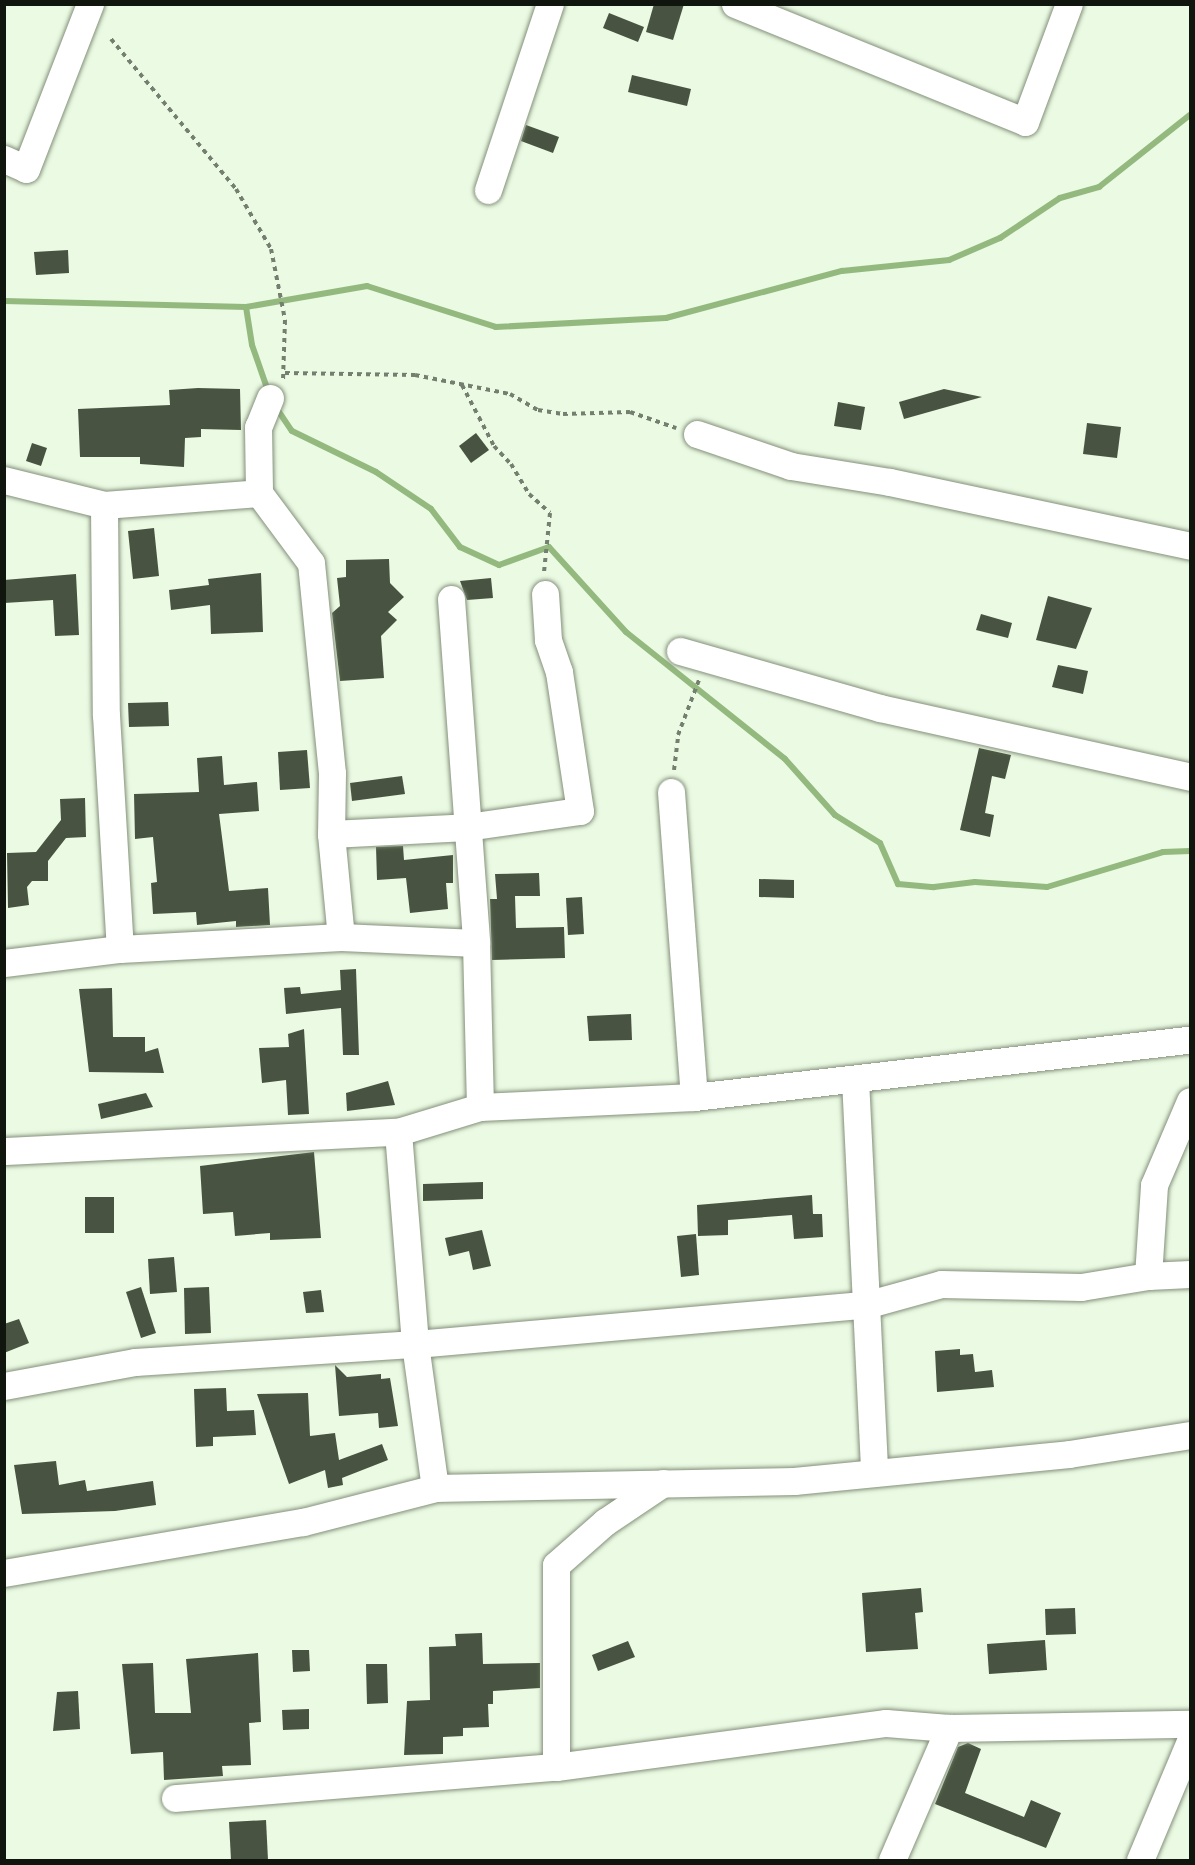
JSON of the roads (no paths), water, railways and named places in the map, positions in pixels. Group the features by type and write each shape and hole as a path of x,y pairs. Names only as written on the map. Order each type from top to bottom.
{"street":[{"path":"4,159 26,169 90,4"},
{"path":"488,190 550,4"},
{"path":"735,4 1025,122 1070,4"},
{"path":"270,398 258,427 259,493 311,563 332,773 331,834 341,937"},
{"path":"697,434 791,466 890,482 1191,546"},
{"path":"4,480 104,505 259,493"},
{"path":"104,505 106,715 120,949"},
{"path":"331,834 467,827 580,811 559,672 548,640 545,594"},
{"path":"451,599 476,943 480,1107"},
{"path":"680,651 880,708 1190,776"},
{"path":"671,792 694,1097"},
{"path":"4,963 120,949 341,937 476,943"},
{"path":"4,1151 398,1132 480,1107 694,1097 1191,1040"},
{"path":"855,1079 869,1305 874,1473"},
{"path":"1148,1276 1154,1185 1191,1101"},
{"path":"398,1132 415,1344 435,1488"},
{"path":"4,1386 135,1362 415,1344 869,1305 941,1284 1081,1287 1148,1276 1191,1274"},
{"path":"4,1573 303,1522 435,1488 795,1481 1069,1454 1191,1435"},
{"path":"556,1767 556,1565 605,1522 663,1483"},
{"path":"175,1798 556,1767 886,1723 949,1728 1191,1725"},
{"path":"892,1860 949,1728"},
{"path":"1140,1860 1191,1741"}],"waterway":[{"path":"4,301 246,307 367,286 496,327 666,318 842,271 949,260 1000,238 1060,198 1099,187 1190,115"},
{"path":"246,307 252,345 268,391"},
{"path":"275,406 292,431 376,472 431,509 460,547 499,565 549,547 626,632 785,759 835,815 880,843 898,884 934,887 975,882 1047,887 1163,852 1190,851"}]}
